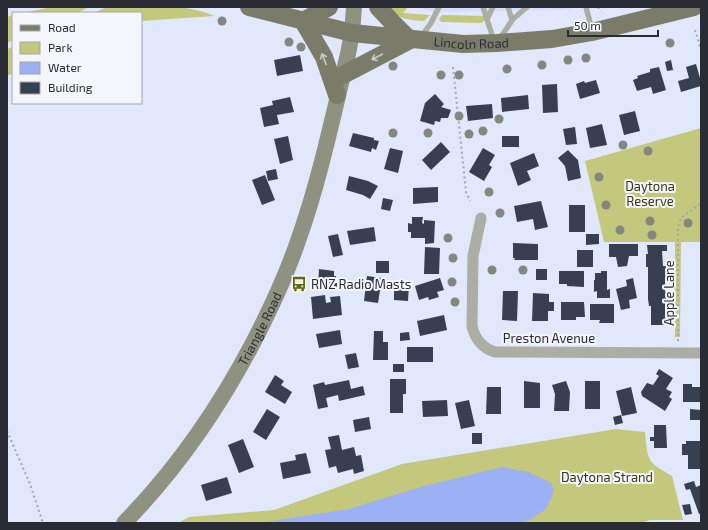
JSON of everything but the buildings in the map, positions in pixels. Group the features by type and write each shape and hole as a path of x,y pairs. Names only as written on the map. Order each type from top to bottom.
{"main road":[{"name":"Lincoln Road","path":"249,7 268,10 303,21 352,33 463,44 552,39 592,32 694,7"},
{"path":"329,7 303,21 324,58 337,95"},
{"name":"Triangle Road","path":"124,523 165,477 196,438 239,368 266,318 290,264 300,237 315,184 343,75 352,33 354,7"},
{"path":"343,75 414,40 392,22 378,7"}],"street":[{"name":"Preston Avenue","path":"481,218 473,256 472,326 474,335 479,343 487,350 495,352 701,353"}],"lane":[{"path":"414,40 431,23 439,7"},
{"path":"483,7 496,43"},
{"path":"487,19 493,7"},
{"path":"508,7 512,20"},
{"path":"496,43 512,20 527,7"},
{"path":"586,7 592,32"}],"path":[{"path":"598,7 600,12"},
{"path":"695,30 701,49"},
{"path":"453,67 466,192 470,201"},
{"name":"Apple Lane","path":"678,345 678,227 681,218 701,203"},
{"path":"7,431 30,484 43,523"}],"shaded area":[{"path":"415,7 577,7 565,10 432,12"}],"green space":[{"path":"162,6 190,9 214,16 142,21 142,12 95,12 107,7"},
{"path":"52,7 89,7 79,12 28,12"},
{"path":"386,7 408,7 403,13 430,15 424,21 408,19 395,14"},
{"path":"12,15 12,40 7,43 7,17"},
{"path":"442,15 484,16 484,20 482,23 441,22 439,19"},
{"path":"12,47 12,74 7,76 7,49"},
{"name":"Daytona Reserve","path":"701,128 701,242 681,242 680,337 675,337 675,242 604,242 585,161"},
{"name":"Daytona Strand","path":"616,429 645,432 648,455 650,459 657,467 672,476 683,520 649,520 643,523 178,523 189,517 274,510 402,464"}],"water":[{"path":"502,467 528,472 551,483 554,491 546,509 531,519 520,523 259,523 349,509 424,486"}],"place":[{"name":"RNZ Radio Masts","path":"299,284"}]}
